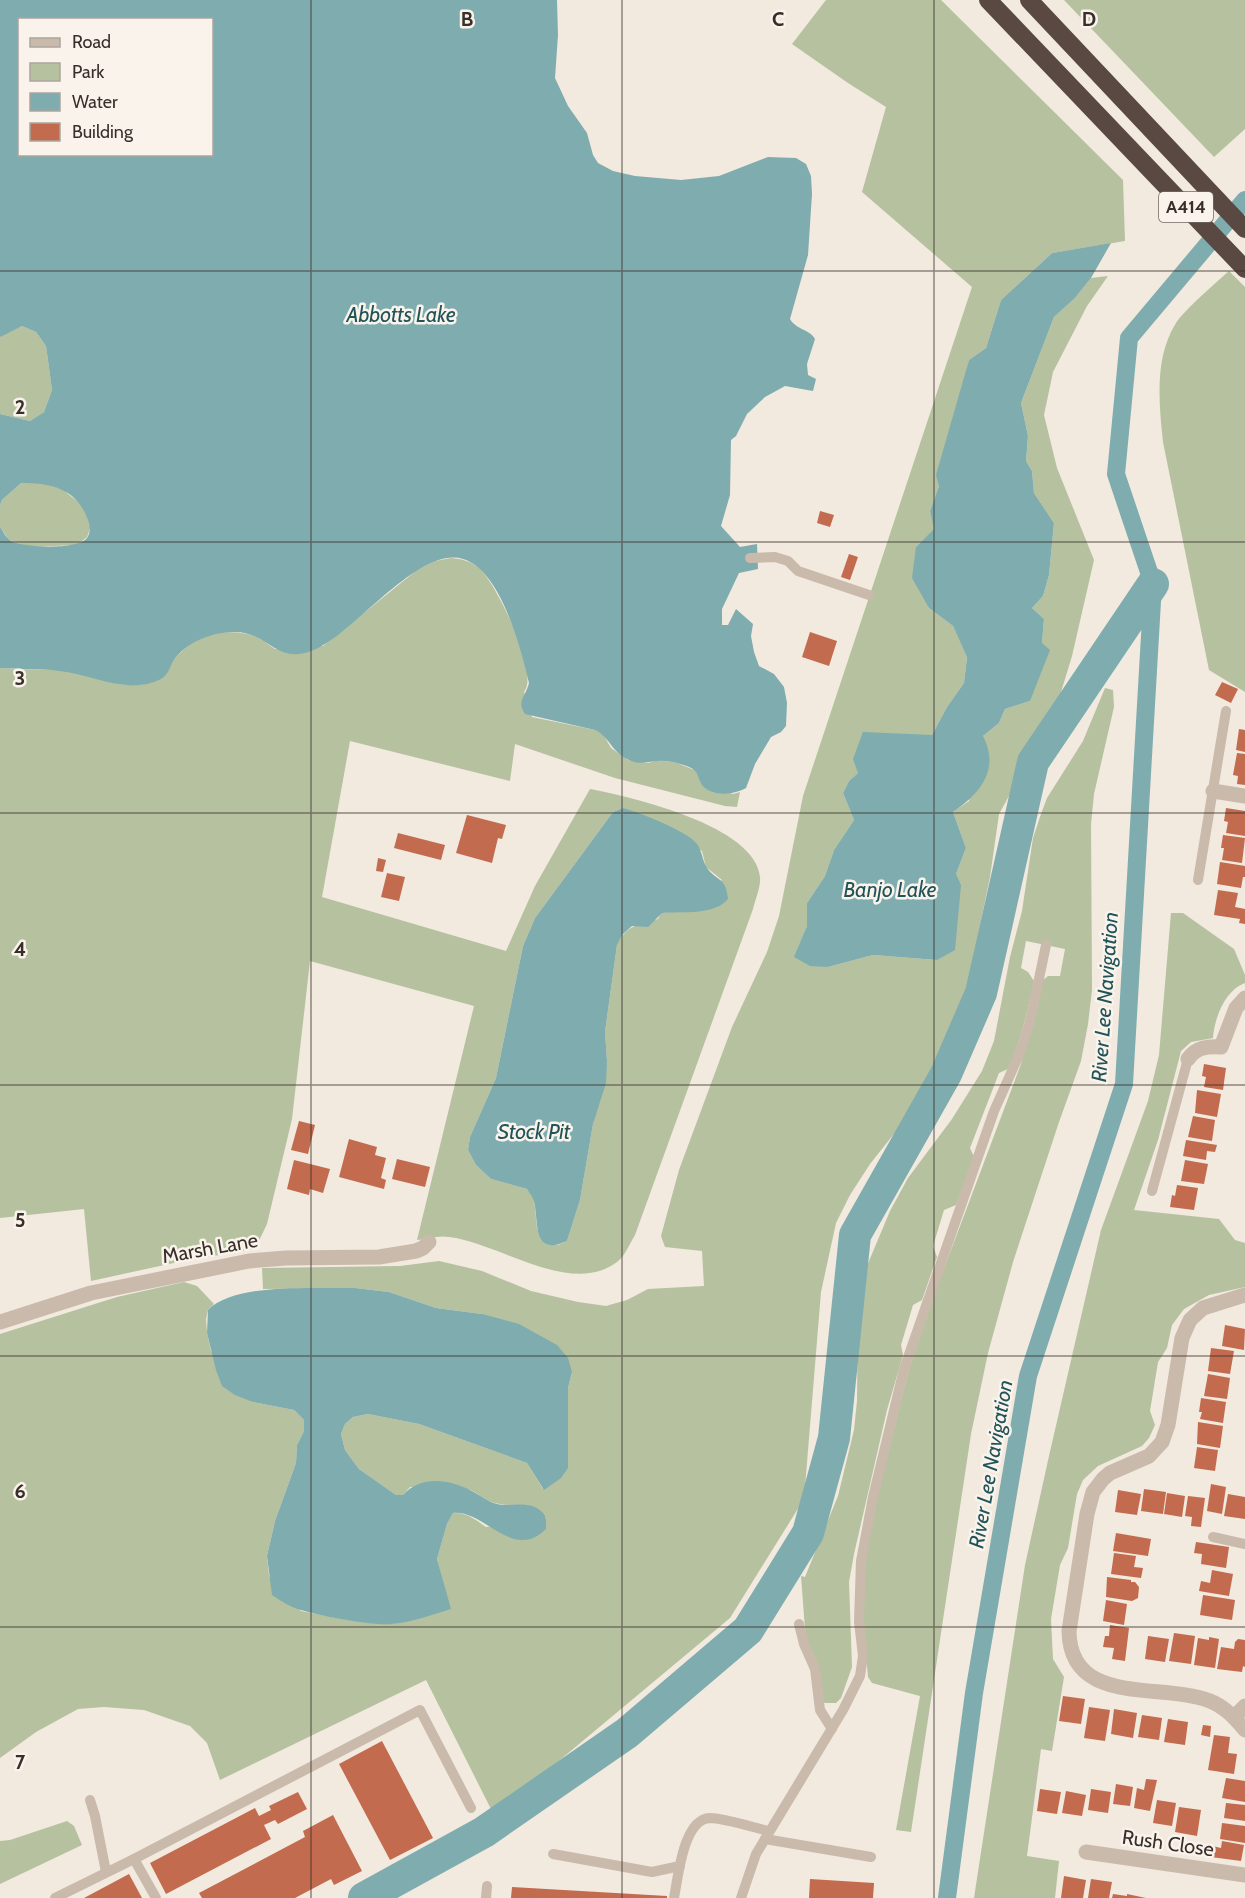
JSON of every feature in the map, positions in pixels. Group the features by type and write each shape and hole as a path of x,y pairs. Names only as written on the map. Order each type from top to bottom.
{"highway":[{"name":"A414","path":"988,0 1245,269"},
{"name":"A414","path":"1029,0 1245,230"}],"street":[{"path":"1213,791 1245,796"},
{"path":"1188,1059 1200,1048 1221,1047 1236,1008 1245,998"},
{"name":"Marsh Lane","path":"0,1322 91,1293 249,1261 286,1258 379,1257 416,1251 429,1242"},
{"path":"1245,1295 1203,1308 1190,1320 1182,1338 1168,1425 1162,1442 1149,1456 1110,1473 1102,1479 1093,1492 1087,1514 1069,1631 1075,1662 1081,1670 1095,1680 1118,1686 1202,1698 1223,1708 1240,1712 1245,1730"},
{"name":"Rush Close","path":"1086,1852 1245,1875"}],"lane":[{"path":"750,558 775,557 788,561 798,571 869,595"},
{"path":"1198,880 1226,711"},
{"path":"741,1898 756,1854 832,1729 860,1676 862,1656 859,1622 861,1561 873,1497 903,1369 994,1111 1019,1055 1030,1022 1046,945"},
{"path":"1152,1191 1188,1059"},
{"path":"1214,1537 1245,1544"},
{"path":"799,1623 804,1644 815,1669 820,1710 832,1729"},
{"path":"55,1898 420,1710 471,1808"},
{"path":"90,1800 106,1872"},
{"path":"674,1898 684,1849 691,1832 700,1821 710,1818 767,1835 871,1857"},
{"path":"553,1854 652,1872 680,1866"},
{"path":"134,1859 156,1898"},
{"path":"486,1898 487,1886"}],"green space":[{"path":"826,0 941,0 1123,180 1125,241 1052,253 1001,300 986,348 969,360 939,486 930,511 935,529 916,547 929,608 953,626 967,656 964,683 947,707 932,735 858,773 849,781 843,793 854,820 834,850 825,876 807,903 807,926 795,957 828,967 873,955 937,960 956,874 966,848 953,812 969,801 983,736 999,723 1005,709 1030,701 1042,643 1044,619 1032,608 1043,596 1049,575 1054,523 1034,493 1032,471 1026,461 1028,436 1021,403 1054,317 1075,298 1091,278 1108,276 1087,306 1053,372 1044,415 1057,468 1094,560 1072,656 1054,715 999,814 990,877 953,1047 932,1086 870,1164 850,1195 836,1223 821,1292 804,1499 730,1618 494,1815 426,1680 220,1780 207,1743 190,1726 144,1710 104,1707 78,1709 36,1732 0,1758 0,1334 117,1297 184,1282 197,1286 214,1304 208,1310 206,1319 211,1351 253,1402 294,1410 304,1420 304,1431 297,1445 296,1463 275,1521 267,1556 269,1576 301,1611 347,1620 391,1624 450,1609 437,1559 447,1524 453,1513 467,1515 486,1527 546,1518 536,1508 495,1503 466,1489 410,1487 403,1495 396,1495 359,1469 345,1450 341,1434 345,1424 353,1417 368,1414 419,1424 527,1463 543,1489 568,1408 568,1388 572,1372 482,1314 436,1308 389,1292 355,1288 263,1289 262,1268 400,1266 439,1261 482,1271 531,1291 606,1306 627,1300 648,1289 704,1286 702,1251 665,1247 661,1236 679,1170 732,1027 767,952 779,916 803,796 972,287 862,192 886,107 792,44"},
{"path":"1064,0 1245,0 1245,129 1214,157"},
{"path":"1229,271 1245,287 1245,692 1209,670 1163,442 1160,412 1161,366 1169,337 1176,323 1193,303"},
{"path":"22,326 36,332 46,346 52,390 44,412 30,421 0,414 0,337"},
{"path":"21,483 41,483 62,489 83,506 91,526 87,537 77,545 29,547 9,540 0,527 0,505 2,500"},
{"path":"451,558 473,564 480,569 496,592 522,649 527,682 524,692 532,717 595,730 603,734 611,748 628,760 648,763 659,760 677,763 697,771 701,783 733,794 740,792 737,807 725,806 615,778 515,744 510,781 350,741 322,897 506,951 535,886 590,789 634,799 689,817 716,829 738,843 753,859 760,881 753,909 635,1235 617,1262 598,1271 578,1274 534,1265 469,1241 449,1237 417,1240 474,1006 310,961 292,1119 267,1224 255,1249 178,1262 91,1281 84,1209 0,1218 0,668 68,671 110,682 135,685 158,680 187,647 198,639 212,634 237,632 246,634 262,640 275,649 323,646 417,570 435,561","holes":["623,808 702,851 706,867 722,880 681,911 661,913 658,919 633,927 625,933 617,945 605,1032 607,1061 580,1200 567,1241 558,1245 547,1244 537,1228 534,1199 527,1189 491,1179 476,1165 468,1150 470,1137 496,1078 523,946 535,918 613,812"]},
{"path":"1105,688 1113,690 1114,707 1094,794 1091,824 1092,990 1088,1024 1081,1061 1013,1262 988,1353 971,1434 911,1832 896,1830 920,1696 872,1683 868,1677 862,1611 866,1558 876,1503 909,1369 939,1282 1021,1064 1042,981 1048,976 1060,976 1065,949 1026,941 1021,968 1028,972 1034,981 1025,1021 1010,1068 999,1073 970,1148 974,1157 956,1205 944,1210 933,1246 937,1257 922,1300 913,1305 901,1345 903,1355 887,1410 854,1554 849,1582 852,1667 841,1698 836,1703 822,1701 805,1629 801,1576 805,1577 838,1496 854,1430 857,1401 858,1299 864,1273 890,1211 908,1178 952,1119 982,1071 994,1041 1010,957 1022,911 1033,838 1047,798 1083,741"},
{"path":"1171,913 1183,913 1234,949 1245,975 1245,983 1226,998 1218,1014 1213,1038 1191,1042 1181,1051 1158,1140 1134,1210 1219,1219 1235,1240 1245,1243 1245,1287 1209,1295 1184,1309 1172,1325 1167,1348 1158,1362 1150,1411 1155,1425 1149,1438 1142,1446 1098,1466 1083,1480 1077,1494 1068,1548 1060,1565 1051,1619 1053,1659 1064,1677 1052,1751 1041,1749 1027,1856 1059,1861 1055,1898 974,1898 1025,1565 1101,1230 1148,1101 1159,1055"},
{"path":"67,1821 74,1826 82,1845 0,1884 0,1841 10,1840"}],"water":[{"name":"Abbotts Lake","path":"0,0 557,0 558,35 555,78 568,106 587,133 593,155 598,163 613,171 635,176 681,180 719,176 768,157 796,158 806,164 811,176 808,255 790,319 815,339 807,364 808,375 816,379 813,391 785,386 765,397 747,414 736,436 731,440 730,495 721,526 740,547 757,544 758,569 739,573 722,609 722,625 728,625 736,609 753,624 751,636 759,666 774,674 784,687 787,703 786,726 781,732 771,737 755,764 746,788 723,794 706,789 695,770 673,762 633,762 623,757 595,730 525,714 521,706 529,683 521,651 507,612 488,578 476,566 463,559 446,558 409,576 335,637 305,653 283,652 256,637 232,632 208,636 194,642 176,657 164,677 148,684 123,685 59,671 0,668 0,527 11,541 51,547 82,542 87,538 90,529 89,522 77,501 62,490 43,484 21,483 2,500 0,505 0,414 30,421 44,412 52,390 46,346 36,332 22,326 0,337"},
{"name":"Banjo Lake","path":"1111,243 1091,278 1075,298 1054,317 1021,403 1028,436 1026,461 1032,471 1034,493 1054,523 1049,575 1043,596 1032,608 1044,619 1042,643 1050,650 1030,701 1005,709 999,723 983,736 988,748 989,759 985,779 972,797 953,812 966,848 956,874 961,885 955,950 937,960 873,955 828,967 810,966 794,957 807,926 807,903 825,876 834,850 854,820 843,793 849,781 858,773 853,759 863,732 932,735 947,707 964,683 967,657 953,626 929,608 912,578 916,547 934,529 930,511 939,486 936,475 969,360 986,348 1001,300 1052,253"},
{"name":"Stock Pit","path":"623,808 663,823 692,839 699,847 709,871 725,886 728,899 706,910 662,913 648,927 632,926 623,934 617,945 605,1032 606,1083 593,1124 580,1200 567,1241 548,1245 539,1235 534,1201 527,1189 491,1179 476,1165 468,1150 470,1137 496,1078 523,946 535,918 613,812"},
{"path":"355,1288 389,1292 436,1308 482,1314 519,1324 557,1345 568,1358 572,1372 568,1388 568,1468 561,1478 544,1490 527,1463 419,1424 368,1414 353,1417 345,1424 341,1434 345,1450 359,1469 396,1495 403,1495 418,1484 445,1482 463,1487 497,1504 532,1506 542,1512 545,1518 546,1529 534,1538 522,1540 511,1538 465,1514 453,1513 447,1524 437,1559 451,1609 392,1624 333,1618 289,1606 272,1595 267,1556 275,1521 296,1463 297,1445 304,1431 304,1420 294,1410 253,1402 235,1395 222,1386 207,1333 208,1310 221,1301 237,1295 277,1289"}],"building":[{"path":"820,511 834,515 830,527 817,523"},
{"path":"849,554 858,557 850,580 841,577"},
{"path":"810,632 837,641 829,666 802,657"},
{"path":"1222,682 1238,689 1231,703 1215,695"},
{"path":"1239,729 1245,730 1245,752 1236,750"},
{"path":"1237,753 1245,754 1245,785 1237,784 1238,776 1233,775"},
{"path":"1226,808 1245,811 1245,836 1226,833 1228,822 1224,821"},
{"path":"467,815 506,825 502,839 498,838 492,863 456,853"},
{"path":"398,833 445,845 441,860 394,848"},
{"path":"1223,835 1245,838 1242,863 1222,860"},
{"path":"378,858 386,860 383,872 376,871"},
{"path":"1220,862 1245,866 1245,877 1243,877 1241,888 1217,884"},
{"path":"387,873 405,877 399,901 381,897"},
{"path":"1218,890 1238,893 1235,907 1245,909 1245,924 1239,923 1240,919 1214,915"},
{"path":"1204,1064 1226,1068 1223,1090 1204,1087 1206,1077 1202,1076"},
{"path":"1197,1090 1221,1094 1217,1117 1195,1113"},
{"path":"1193,1116 1215,1120 1212,1141 1188,1137"},
{"path":"299,1121 315,1125 308,1154 291,1150"},
{"path":"349,1139 377,1147 375,1155 386,1158 381,1178 386,1180 384,1189 339,1177"},
{"path":"1186,1140 1217,1145 1215,1152 1207,1151 1206,1160 1183,1156"},
{"path":"397,1159 430,1167 425,1187 392,1179"},
{"path":"294,1160 330,1169 323,1193 310,1189 309,1195 287,1189"},
{"path":"1185,1160 1208,1164 1204,1184 1181,1181"},
{"path":"1177,1185 1198,1188 1194,1210 1170,1207"},
{"path":"1225,1325 1245,1329 1244,1350 1222,1346"},
{"path":"1211,1348 1234,1351 1230,1374 1208,1371"},
{"path":"1208,1374 1230,1378 1227,1399 1204,1396"},
{"path":"1201,1398 1226,1402 1223,1423 1200,1419"},
{"path":"1198,1422 1223,1426 1220,1448 1197,1444"},
{"path":"1197,1447 1218,1450 1215,1471 1194,1468"},
{"path":"1211,1484 1226,1487 1222,1514 1207,1511"},
{"path":"1144,1489 1166,1492 1163,1514 1141,1511"},
{"path":"1118,1490 1141,1494 1137,1515 1115,1512"},
{"path":"1167,1493 1185,1496 1182,1517 1164,1514"},
{"path":"1228,1494 1245,1497 1245,1519 1224,1516"},
{"path":"1188,1496 1205,1498 1201,1527 1191,1526 1192,1517 1185,1516"},
{"path":"1116,1533 1151,1539 1148,1556 1113,1551"},
{"path":"1196,1542 1229,1547 1226,1568 1201,1564 1202,1554 1194,1553"},
{"path":"1114,1553 1136,1556 1134,1567 1143,1568 1141,1578 1111,1574"},
{"path":"1212,1570 1233,1574 1229,1596 1199,1591 1201,1581 1210,1583"},
{"path":"1107,1577 1135,1582 1139,1587 1138,1598 1132,1601 1106,1597"},
{"path":"1203,1595 1235,1600 1232,1620 1200,1615"},
{"path":"1106,1600 1127,1604 1124,1625 1103,1621"},
{"path":"1110,1625 1129,1628 1125,1661 1112,1659 1114,1648 1103,1647 1105,1636 1109,1636"},
{"path":"1174,1633 1195,1636 1191,1664 1169,1661"},
{"path":"1148,1636 1169,1639 1165,1662 1145,1659"},
{"path":"1209,1637 1219,1639 1215,1668 1194,1665 1198,1638 1209,1640"},
{"path":"1238,1639 1245,1640 1245,1667 1243,1666 1242,1672 1217,1669 1221,1647 1234,1649"},
{"path":"1063,1696 1085,1699 1081,1724 1059,1721"},
{"path":"1089,1707 1110,1710 1105,1741 1084,1738"},
{"path":"1114,1709 1137,1713 1133,1738 1111,1734"},
{"path":"1142,1715 1162,1718 1159,1740 1138,1737"},
{"path":"1168,1719 1188,1722 1185,1745 1164,1742"},
{"path":"1203,1725 1211,1726 1210,1737 1201,1735"},
{"path":"1214,1735 1230,1737 1228,1753 1237,1754 1234,1774 1208,1770"},
{"path":"382,1741 433,1838 390,1860 339,1764"},
{"path":"1226,1778 1245,1781 1245,1802 1222,1798"},
{"path":"1146,1779 1157,1780 1150,1811 1134,1808 1137,1788 1144,1790"},
{"path":"1116,1784 1133,1787 1130,1806 1113,1804"},
{"path":"1040,1789 1061,1792 1057,1814 1037,1811"},
{"path":"1091,1789 1111,1792 1108,1813 1088,1810"},
{"path":"1066,1791 1086,1795 1082,1816 1062,1813"},
{"path":"298,1792 307,1809 278,1824 275,1820 264,1825 271,1839 166,1894 150,1863 255,1808 259,1816 271,1810 269,1806"},
{"path":"1157,1800 1176,1803 1172,1826 1153,1823"},
{"path":"1226,1803 1245,1805 1245,1821 1224,1818"},
{"path":"1179,1807 1201,1810 1197,1836 1175,1832"},
{"path":"333,1815 362,1871 334,1885 331,1879 295,1898 202,1898 199,1893 305,1837 303,1831"},
{"path":"1222,1823 1245,1826 1245,1843 1220,1839"},
{"path":"1222,1841 1244,1845 1241,1861 1211,1857 1212,1846 1221,1848"},
{"path":"129,1874 142,1898 84,1898"},
{"path":"1064,1876 1086,1880 1083,1898 1061,1898"},
{"path":"810,1879 874,1883 873,1898 809,1898"},
{"path":"1091,1879 1112,1882 1109,1898 1088,1898"},
{"path":"512,1887 667,1896 667,1898 511,1898"},
{"path":"1113,1894 1127,1896 1127,1894 1146,1898 1112,1898"}],"waterway":[{"name":"River Lee Navigation","path":"947,1898 974,1693 1028,1376 1124,1084 1153,584 1116,474 1129,338 1245,200"},
{"path":"364,1898 484,1832 627,1733 748,1630 808,1533 834,1438 855,1235 946,1074 981,993 1033,762 1153,584"}]}
